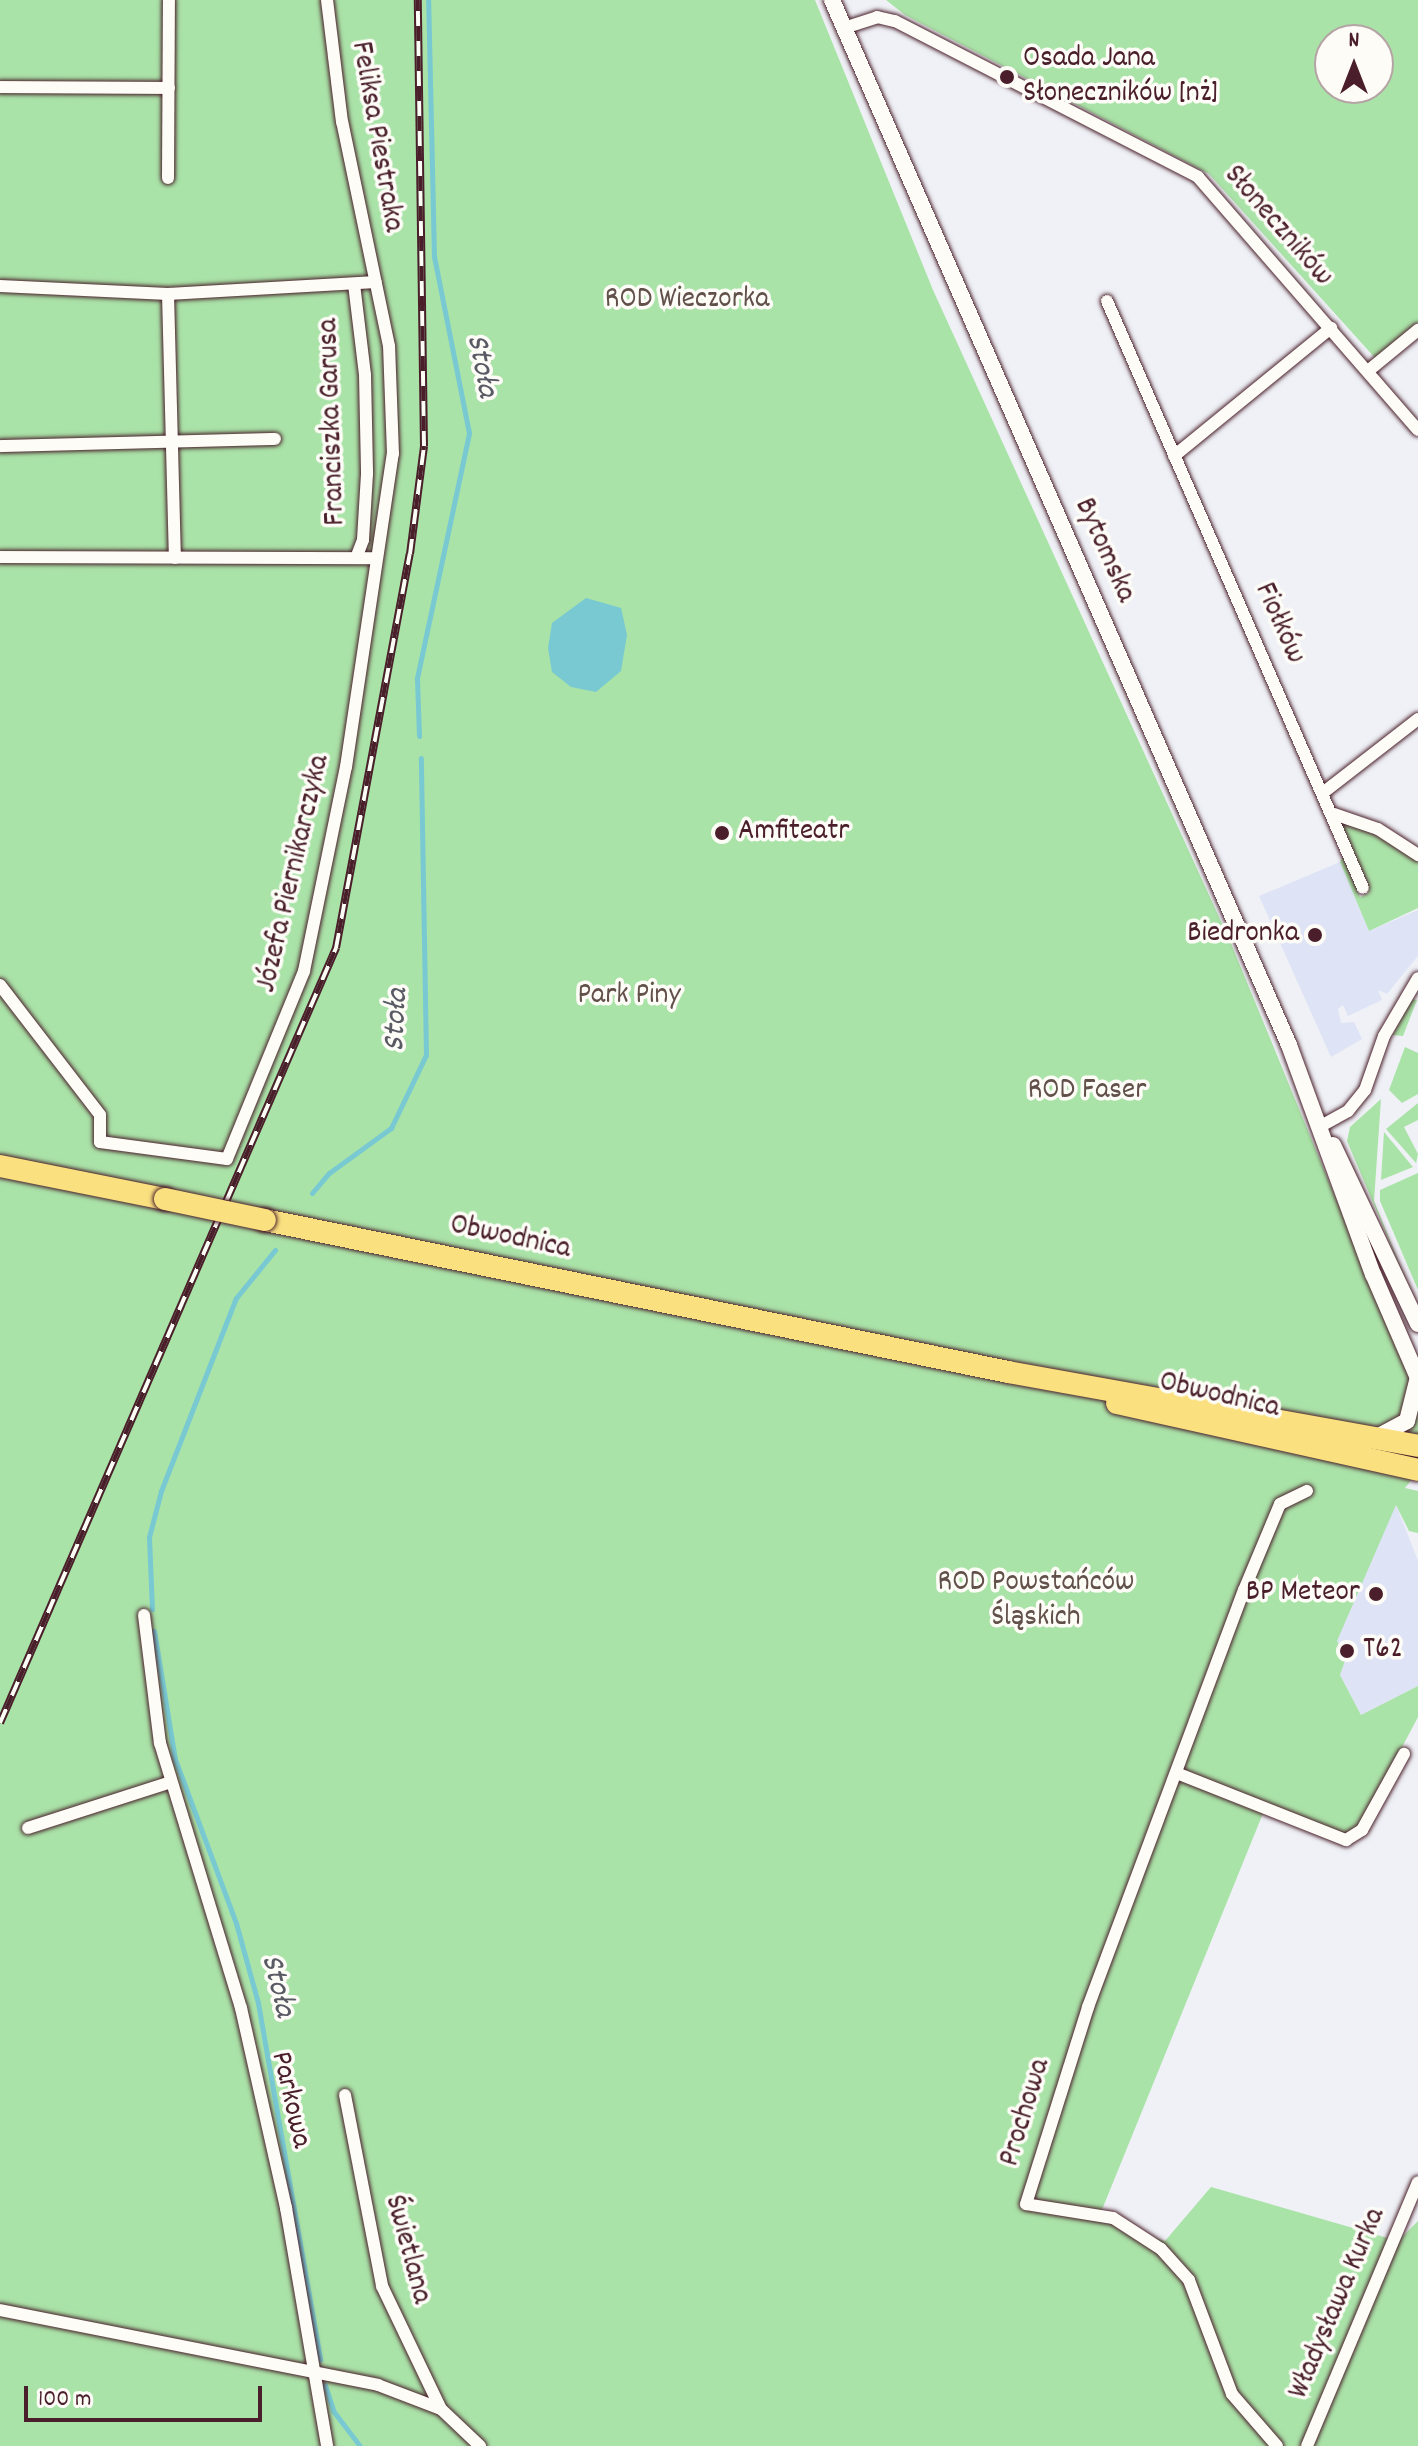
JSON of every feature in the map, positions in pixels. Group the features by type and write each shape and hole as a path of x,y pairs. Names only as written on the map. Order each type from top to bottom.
{"highway":[{"name":"Obwodnica","path":"0,1166 1008,1372 1418,1446"},
{"name":"Obwodnica","path":"1008,1372 1192,1423 1418,1470"}],"street":[{"path":"168,178 169,0"},
{"name":"Feliksa Piestraka","path":"327,0 342,122 389,346 394,414 390,490 375,558"},
{"name":"Bytomska","path":"832,0 1236,920 1321,1126 1373,1274 1418,1378"},
{"name":"Słoneczników","path":"844,28 877,17 895,21 1198,177 1418,430"},
{"path":"0,87 169,88"},
{"name":"Franciszka Garusa","path":"0,286 168,294 376,282"},
{"name":"Franciszka Garusa","path":"354,284 365,375 367,474 363,540 356,558"},
{"path":"168,294 175,558"},
{"name":"Fiołków","path":"1107,301 1334,814 1363,888"},
{"path":"1174,456 1331,328"},
{"path":"1368,371 1418,330"},
{"name":"Franciszka Garusa","path":"0,446 173,445 275,439"},
{"name":"Franciszka Garusa","path":"0,557 375,558"},
{"name":"Józefa Piernikarczyka","path":"0,985 100,1115 100,1142 227,1159 304,971 346,767 375,558"},
{"path":"1324,792 1418,719"},
{"path":"1334,814 1378,829 1418,855"},
{"path":"1321,1126 1358,1100 1384,1036 1418,978"},
{"name":"Bytomska","path":"1321,1126 1339,1153 1418,1324"},
{"path":"1375,1438 1407,1421 1418,1378"},
{"name":"Prochowa","path":"1277,2446 1232,2394 1189,2280 1161,2249 1113,2218 1026,2204 1088,2007 1280,1504 1307,1491"},
{"name":"Parkowa","path":"144,1615 151,1696 171,1782 241,2008 286,2208 311,2368 327,2446"},
{"path":"1179,1774 1346,1840 1362,1830 1404,1754"},
{"path":"28,1828 171,1782"},
{"name":"Świetlana","path":"345,2095 382,2286 441,2409"},
{"name":"Władysława Kurka","path":"1307,2446 1418,2182"},
{"path":"0,2310 311,2368 378,2385 441,2409 480,2446"}],"shaded area":[{"path":"1340,862 1369,931 1418,910 1418,956 1387,994 1378,990 1382,1000 1348,1016 1343,1005 1338,1009 1341,1023 1354,1022 1362,1039 1331,1057 1259,896"},
{"path":"1393,1497 1418,1561 1418,1686 1361,1715 1340,1675 1346,1658 1308,1631"}],"green space":[{"path":"0,0 815,0 933,290 1230,941 1418,1398 1418,1472 1405,1488 1418,1491 1418,1533 1409,1531 1396,1505 1337,1641 1346,1658 1340,1675 1361,1715 1418,1686 1418,1717 1363,1821 1352,1831 1344,1833 1266,1806 1099,2217 1165,2241 1211,2187 1398,2241 1418,2221 1418,2446 0,2446"},
{"path":"886,0 1418,0 1418,322 1376,359 1209,174 905,15"},
{"path":"1348,819 1418,860 1418,908 1369,931 1340,862 1344,854 1360,897 1369,893 1340,823"},
{"path":"1411,999 1417,1000 1403,1036 1393,1035"},
{"path":"1405,1047 1418,1053 1418,1094 1402,1103 1389,1090"},
{"path":"1381,1099 1374,1201 1418,1309 1347,1141 1350,1127"},
{"path":"1418,1103 1418,1120 1404,1127 1418,1154 1416,1163 1386,1129"},
{"path":"1384,1132 1413,1167 1381,1180"},
{"path":"1418,1173 1418,1290 1380,1201 1380,1190"}],"water":[{"path":"586,598 621,608 627,635 621,671 596,692 571,687 552,672 548,648 552,623"}],"waterway":[{"name":"Stoła","path":"419,736 417,678 469,433 434,257 428,0"},
{"name":"Stoła","path":"312,1193 329,1173 391,1128 426,1055 421,758"},
{"name":"Stoła","path":"152,1609 149,1537 161,1491 236,1298 275,1250"},
{"name":"Stoła","path":"154,1631 175,1759 236,1923 258,2003 320,2360"},
{"name":"Stoła","path":"325,2385 334,2412 360,2446"}],"railway":[{"path":"0,1723 336,948 410,554 424,446 418,0"}],"place":[{"name":"Osada Jana Słoneczników [nż]","path":"1007,77"},
{"name":"Amfiteatr","path":"722,833"},
{"name":"Biedronka","path":"1315,935"},
{"name":"BP Meteor","path":"1376,1594"},
{"name":"T62","path":"1347,1651"}],"park label":[{"name":"ROD Wieczorka","path":"687,301"},
{"name":"Park Piny","path":"629,997"},
{"name":"ROD Faser","path":"1087,1092"},
{"name":"ROD Powstańców Śląskich","path":"1036,1601"}]}
